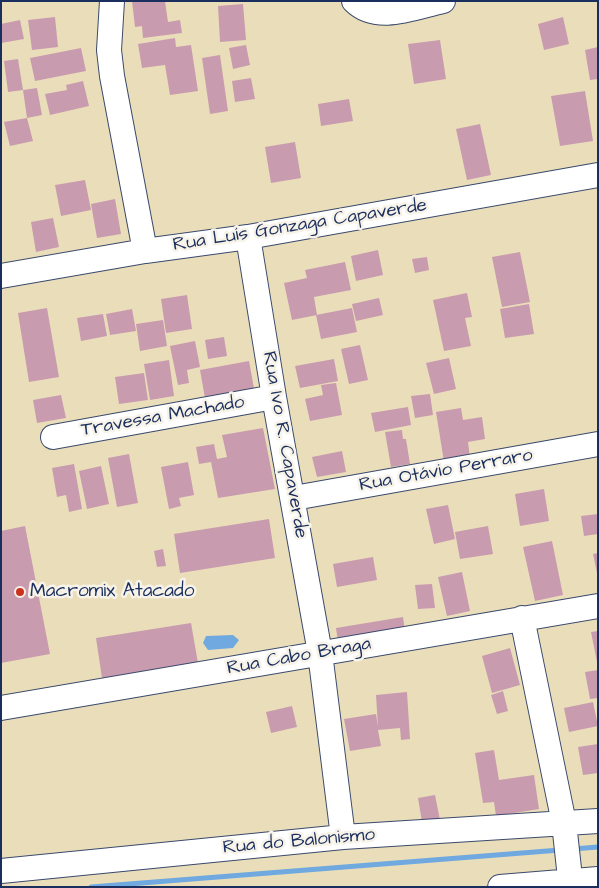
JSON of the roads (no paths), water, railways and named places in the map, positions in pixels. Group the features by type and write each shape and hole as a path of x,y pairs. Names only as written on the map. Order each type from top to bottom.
{"street":[{"path":"112,1 109,50 112,76 145,251"},
{"path":"354,1 360,8 381,13 443,1"},
{"name":"Rua Luís Gonzaga Capaverde","path":"1,276 145,251 248,237 598,175"},
{"name":"Rua Ivo R. Capaverde","path":"248,237 274,398 294,498 320,653 343,837"},
{"name":"Travessa Machado","path":"53,437 274,398"},
{"name":"Rua Otávio Perraro","path":"294,498 598,444"},
{"name":"Rua Cabo Braga","path":"1,708 598,606"},
{"path":"522,618 565,828 570,878"},
{"name":"Rua do Balonismo","path":"1,870 343,837 565,828 598,821"},
{"path":"500,887 570,878 598,879"}],"water":[{"path":"233,635 239,640 233,648 208,650 203,643 206,636"}],"waterway":[{"path":"573,849 598,847"},
{"path":"91,887 560,850"}],"place":[{"name":"Macromix Atacado","path":"20,592"}]}
